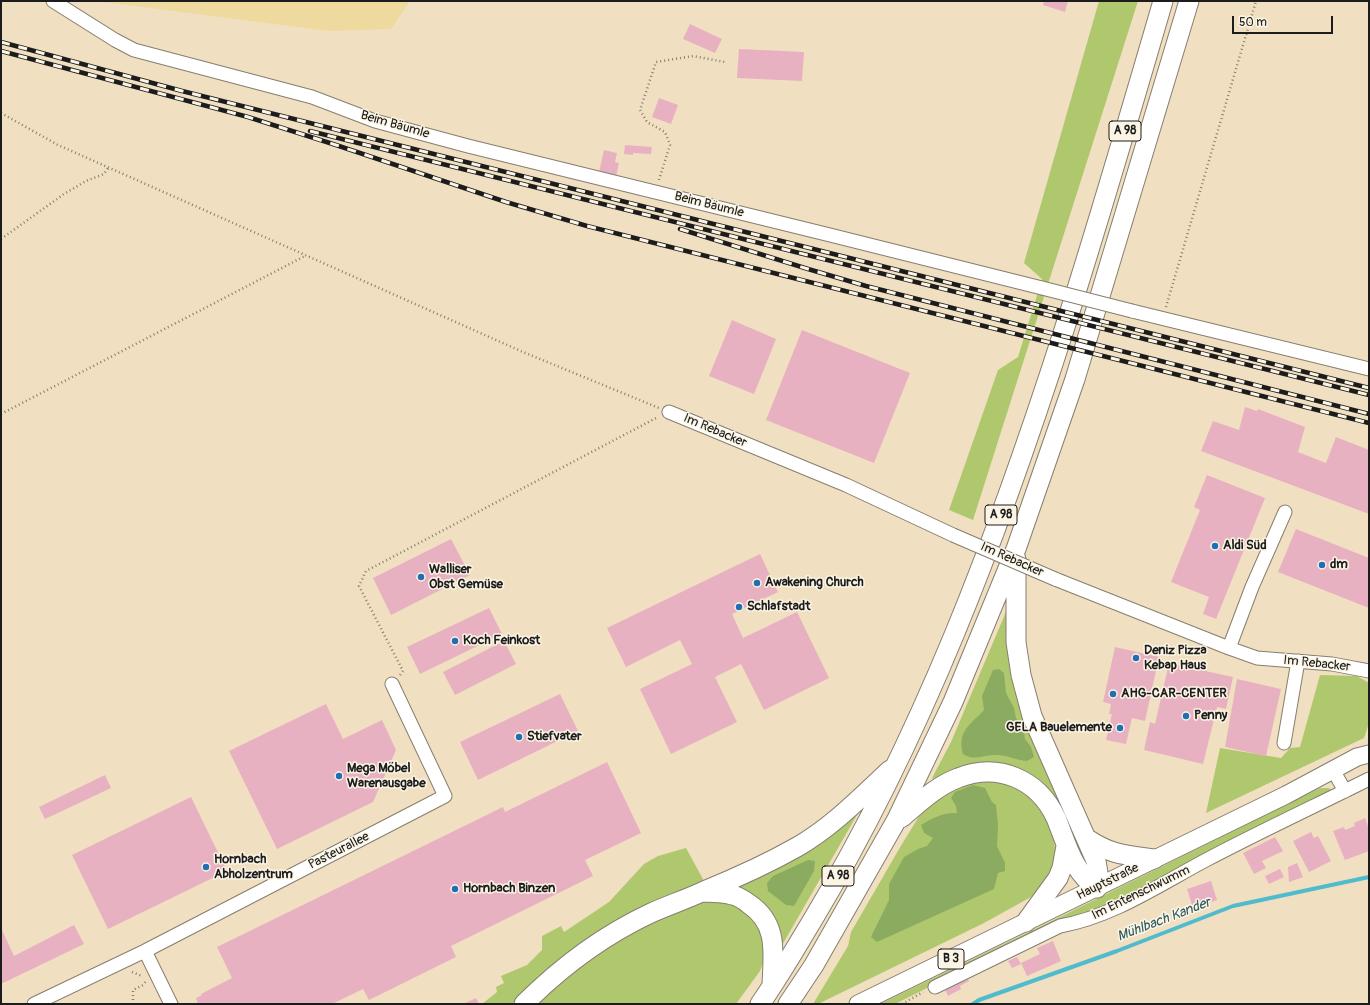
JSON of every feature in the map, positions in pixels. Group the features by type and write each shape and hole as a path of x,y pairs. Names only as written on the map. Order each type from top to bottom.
{"highway":[{"name":"A 98","path":"760,1004 772,987 836,880 869,820 933,686 971,595 1034,425 1086,262 1163,1"},
{"name":"A 98","path":"788,1004 814,965 896,821 953,702 1016,548 1075,379 1189,1"},
{"path":"896,821 934,791 958,778 974,773 990,772 1005,774 1017,778 1038,792 1049,804 1066,846 1082,874 1097,888 1099,879 1096,861 1032,716 1021,675 1016,642 1016,548"},
{"path":"524,1004 560,971 596,944 624,927 650,914 704,892 765,864 804,842 847,810 898,762"},
{"path":"1086,838 1101,848 1113,852 1154,859"},
{"path":"1026,922 1058,878 1062,868 1066,846"},
{"path":"704,892 733,895 762,914 768,924 772,936 772,987"}],"main road":[{"name":"Hauptstraße","path":"858,1004 1286,795 1363,755 1369,743"}],"street":[{"name":"Beim Bäumle","path":"53,1 115,40 134,50 312,97 375,121 476,148 752,215 1369,369"},
{"name":"Im Rebacker","path":"669,412 852,488 1055,579 1228,648 1257,658 1332,664 1368,671"},
{"path":"1228,648 1252,587 1285,512"},
{"path":"1284,743 1298,661"},
{"name":"Pasteurallee","path":"34,1004 145,951 445,796 392,684"},
{"path":"1333,770 1345,791"},
{"name":"Im Entenschwumm","path":"934,987 1060,926 1075,924 1096,917 1132,900 1289,817 1369,779"},
{"path":"145,951 171,1004"}],"path":[{"path":"1164,319 1256,1"},
{"path":"655,192 670,145 665,132 647,122 640,110 656,62 693,56 725,62"},
{"path":"1,113 58,144 109,167 523,352 669,412"},
{"path":"1,239 64,194 86,181 104,174 109,167"},
{"path":"1,414 306,255"},
{"path":"392,684 403,671 359,586 366,572 669,412"},
{"path":"129,973 138,974 147,982 133,990 133,1004"},
{"path":"902,1004 934,987"}],"green space":[{"path":"1099,1 1138,1 973,520 949,510 998,370 1018,357 1042,279 1024,263"},
{"path":"1008,607 1090,868 1085,868 1066,819 1052,793 1044,784 1024,770 1000,763 976,763 957,769 938,781 932,778 951,742"},
{"path":"999,669 1004,673 1006,693 1014,708 1016,718 1023,726 1025,739 1031,747 1034,757 1027,761 1000,755 976,758 963,754 963,734 970,724 984,710 982,696 993,670"},
{"path":"1320,675 1357,676 1369,683 1369,723 1364,738 1206,813 1220,748 1281,758 1290,748 1300,747"},
{"path":"980,779 1014,785 1040,805 1052,829 1056,854 1054,863 1044,886 1031,897 984,923 818,1004 813,1004 848,946 851,932 923,810 940,794"},
{"path":"973,785 985,788 992,802 996,805 998,825 997,846 1005,863 1005,871 998,873 994,889 877,942 871,937 889,900 889,884 904,857 927,846 933,838 924,833 921,825 947,813 957,813 956,806 951,798 955,792"},
{"path":"1320,788 1329,788 1332,792 1101,911 1063,920 895,1004 880,1004 1068,913"},
{"path":"852,812 857,815 781,947 734,890"},
{"path":"686,848 704,881 653,902 614,922 573,949 538,977 512,1004 482,1004 497,992 496,987 504,983 501,976 527,965 542,950 542,936 561,926 564,932 609,902 644,864 658,856"},
{"path":"808,860 815,861 814,871 794,906 786,905 768,891 767,883 773,876"},
{"path":"706,898 741,904 761,925 765,958 760,971 736,1004 533,1004 552,986 640,925"}],"sand":[{"path":"96,1 410,1 391,29 328,31"}],"building":[{"path":"1044,1 1068,1 1065,12 1043,5"},
{"path":"690,24 722,39 715,53 683,39"},
{"path":"739,49 804,52 802,81 737,78"},
{"path":"659,98 678,105 671,124 652,117"},
{"path":"625,145 652,147 651,154 624,154"},
{"path":"604,150 617,153 615,162 619,163 616,176 599,172"},
{"path":"732,320 776,339 754,394 709,376"},
{"path":"802,330 910,373 874,463 766,420"},
{"path":"1245,407 1257,411 1258,409 1305,427 1298,452 1326,463 1336,437 1369,450 1369,514 1201,451 1213,421 1239,430"},
{"name":"Aldi Süd","path":"1207,475 1265,498 1216,619 1203,614 1209,597 1171,582 1200,510 1194,507"},
{"name":"dm","path":"1296,529 1369,558 1369,608 1278,572"},
{"name":"Walliser Obst Gemüse","path":"451,539 470,575 391,615 373,578"},
{"path":"760,554 778,592 732,614 743,638 797,612 829,678 764,710 741,664 715,677 737,722 671,754 640,689 692,664 680,640 626,667 607,628"},
{"name":"Koch Feinkost","path":"489,608 502,634 420,674 407,647"},
{"path":"504,641 516,664 455,695 443,672"},
{"path":"1115,647 1159,657 1145,721 1132,718 1126,744 1106,740 1112,714 1109,714 1111,704 1103,702"},
{"name":"Penny","path":"1169,663 1233,677 1226,709 1217,707 1203,764 1144,750 1150,722 1155,724"},
{"path":"1237,679 1281,689 1266,756 1225,747"},
{"name":"Stiefvater","path":"560,694 578,731 478,780 460,742"},
{"name":"Mega Möbel Warenausgabe","path":"326,704 343,739 382,720 396,750 373,802 277,849 229,751"},
{"path":"607,762 641,833 585,860 593,876 451,946 456,957 369,1000 363,989 332,1004 198,1004 196,998 202,995 201,994 232,978 217,947 503,807 505,812"},
{"path":"105,775 111,788 45,819 39,807"},
{"path":"191,797 227,871 108,929 72,855"},
{"path":"1365,818 1369,829 1369,851 1345,860 1333,831 1344,827 1345,830 1355,826 1354,823"},
{"path":"1311,832 1314,838 1318,836 1331,861 1309,872 1293,841"},
{"path":"1275,837 1283,851 1262,861 1266,868 1254,874 1243,853"},
{"path":"1297,863 1303,877 1289,882 1288,867"},
{"path":"1280,869 1284,877 1269,884 1265,876"},
{"path":"1211,881 1217,900 1193,908 1187,889"},
{"path":"74,925 84,944 1,984 1,928 14,956"},
{"path":"1053,941 1061,961 1027,976 1021,963 1040,954 1037,948"},
{"path":"1017,957 1021,964 1012,968 1008,961"},
{"path":"966,976 969,981 960,986 961,989 948,996 944,987"},
{"path":"476,998 479,1004 463,1004"}],"waterway":[{"name":"Mühlbach Kander","path":"973,1004 979,1000 1117,951 1233,906 1369,877"}],"railway":[{"path":"1,42 182,91 1369,388"},
{"path":"1,51 248,117 506,202 587,226 1369,423"},
{"path":"310,131 1369,395"},
{"path":"680,229 866,286 1369,414"}],"place":[{"name":"Aldi Süd","path":"1215,546"},
{"name":"dm","path":"1322,565"},
{"name":"Walliser Obst Gemüse","path":"421,577"},
{"name":"Awakening Church","path":"757,583"},
{"name":"Schlafstadt","path":"739,607"},
{"name":"Koch Feinkost","path":"455,641"},
{"name":"Deniz Pizza Kebap Haus","path":"1136,658"},
{"name":"AHG-CAR-CENTER","path":"1113,694"},
{"name":"Penny","path":"1186,716"},
{"name":"GELA Bauelemente","path":"1120,728"},
{"name":"Stiefvater","path":"519,737"},
{"name":"Mega Möbel Warenausgabe","path":"339,776"},
{"name":"Hornbach Abholzentrum","path":"206,867"},
{"name":"Hornbach Binzen","path":"455,889"}]}
